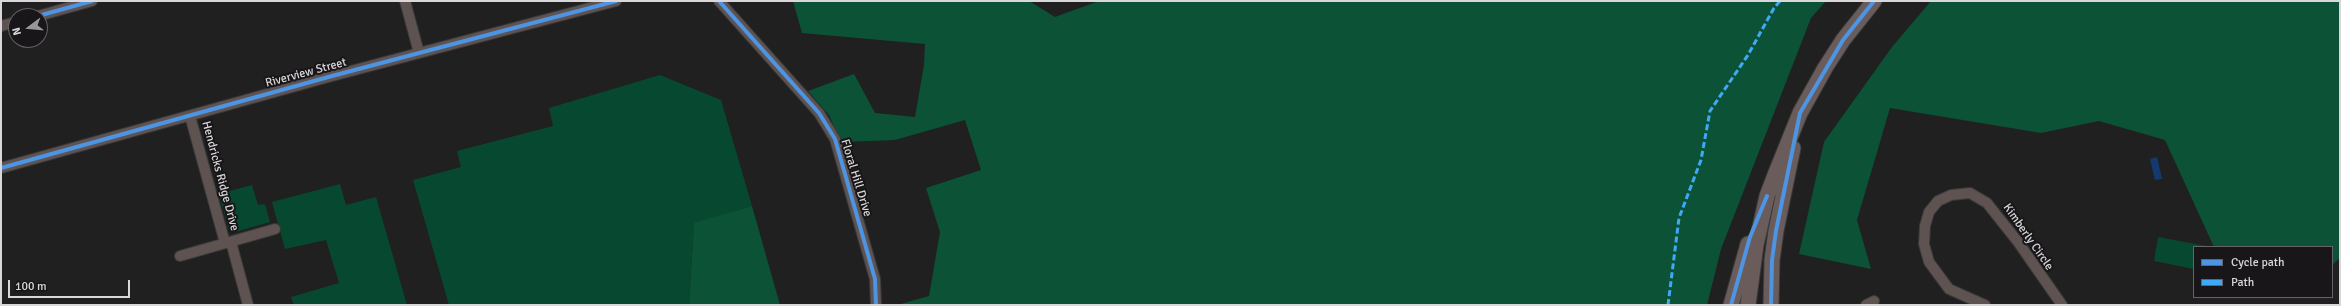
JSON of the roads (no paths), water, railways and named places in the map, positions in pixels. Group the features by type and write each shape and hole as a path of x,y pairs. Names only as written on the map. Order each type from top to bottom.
{"main road":[{"path":"1731,305 1750,237 1800,113 1843,40 1874,1"},
{"path":"1771,305 1772,267 1776,231 1800,113"},
{"path":"1748,305 1752,266 1767,196"}],"street":[{"path":"48,13 92,1"},
{"path":"405,1 419,53"},
{"name":"Riverview Street","path":"1,168 419,53 616,1"},
{"name":"Floral Hill Drive","path":"719,1 819,113 835,139 874,279 876,305"},
{"name":"Hendricks Ridge Drive","path":"190,116 248,305"},
{"name":"Kimberly Circle","path":"1985,305 1949,289 1929,262 1924,244 1925,226 1929,212 1938,201 1951,195 1970,193 1987,203 2018,242 2062,305"},
{"path":"180,256 275,229"}],"water":[{"path":"2157,157 2162,179 2155,180 2150,159"}]}
